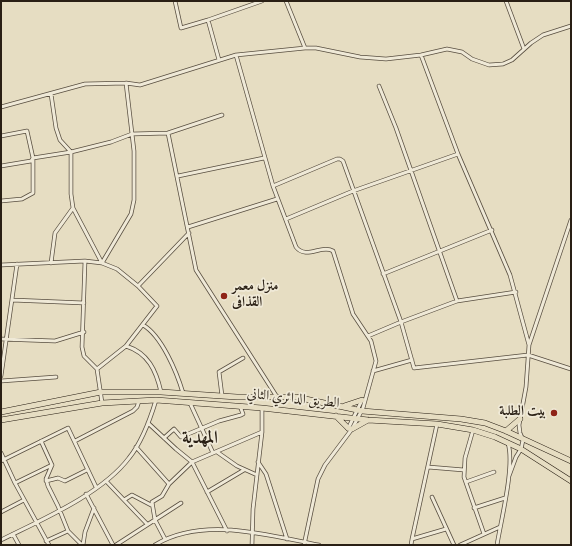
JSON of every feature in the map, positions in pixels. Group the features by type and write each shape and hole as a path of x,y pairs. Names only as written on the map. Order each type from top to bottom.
{"main road":[{"name":"الطريق الدائري الثاني","path":"1,412 101,392 161,392 222,396 296,397 360,410 461,419 485,423 506,431 571,462"},
{"name":"الطريق الدائري الثاني","path":"1,420 102,402 156,400 262,408 368,420 437,424 473,430 508,443 521,449 571,481"},
{"path":"342,407 362,400"},
{"path":"336,416 349,430 368,420"},
{"path":"506,431 520,419"}],"street":[{"path":"175,1 181,28 262,1"},
{"path":"286,1 305,48"},
{"path":"506,1 524,49"},
{"path":"208,20 219,60"},
{"path":"1,107 85,84 140,84 236,55 305,48 316,48 375,59 421,55 447,48 455,49 478,62 496,65 512,60 543,35 571,26"},
{"path":"236,55 272,186 296,247 300,252 328,249 333,251 353,314 368,336 376,356 366,395 360,410 349,430 325,465 318,479 305,544"},
{"path":"421,55 458,154 492,230 516,292 530,345"},
{"path":"102,263 133,208 134,151 126,83"},
{"path":"379,86 411,169 457,301"},
{"path":"51,94 56,128 60,140 71,152 71,194 73,208 102,263"},
{"path":"1,166 71,152 111,142 132,134 168,133 222,115"},
{"path":"1,136 27,131 33,159 33,193 22,199 1,201"},
{"path":"168,133 196,270 277,397"},
{"path":"286,219 411,169 458,154"},
{"path":"178,176 264,158"},
{"path":"272,186 340,159 343,160 416,368 528,355 571,369"},
{"path":"188,227 277,199"},
{"path":"51,263 56,233 73,208"},
{"path":"509,476 521,449 523,440 520,432 520,419 526,387 530,345 571,220"},
{"path":"383,274 492,230"},
{"path":"138,286 189,233"},
{"path":"85,262 84,332 82,347 83,353 97,369 102,402"},
{"path":"1,265 85,262 102,263 117,269 138,286 157,306 126,346 97,369"},
{"path":"1,376 17,264"},
{"path":"368,336 457,301 516,292"},
{"path":"12,300 84,303"},
{"path":"143,325 155,335 176,372 183,393"},
{"path":"1,339 55,341 84,332"},
{"path":"126,346 140,351 146,358 156,376 161,392"},
{"path":"222,396 219,372 243,358"},
{"path":"373,371 412,360"},
{"path":"1,381 56,377"},
{"path":"360,410 362,400 366,395"},
{"path":"75,441 133,411 137,408 139,400"},
{"path":"1,540 59,510 86,494 106,481 124,465 136,447 148,423 156,400"},
{"path":"190,403 213,453"},
{"path":"164,438 174,429 181,437 202,428 241,416 240,406"},
{"path":"248,545 252,544 258,462 262,432 262,408"},
{"path":"148,423 192,462 227,531"},
{"path":"411,545 437,424"},
{"path":"3,460 68,428 96,487"},
{"path":"473,430 464,470 474,508 484,534"},
{"path":"151,505 162,496 169,484 192,462 262,432"},
{"path":"41,441 52,465 46,481 68,531 83,545"},
{"path":"497,545 509,476 510,453 508,443"},
{"path":"136,447 169,484"},
{"path":"217,452 244,470 257,475"},
{"path":"1,453 3,460 49,545"},
{"path":"258,462 266,474 287,539"},
{"path":"15,483 52,465"},
{"path":"428,467 464,470"},
{"path":"46,481 58,478 65,481 87,470"},
{"path":"207,492 244,470"},
{"path":"466,482 494,472"},
{"path":"106,481 147,524"},
{"path":"86,494 113,545"},
{"path":"124,500 134,495 151,505 155,520 165,539"},
{"path":"432,497 454,545"},
{"path":"474,508 505,498"},
{"path":"1,512 24,500"},
{"path":"116,545 181,503"},
{"path":"83,545 85,532 94,508"},
{"path":"460,545 500,527"},
{"path":"412,539 446,529"},
{"path":"46,541 68,531"},
{"path":"155,545 165,539 195,531 227,531 252,533 287,539 305,544 319,545"},
{"path":"13,534 19,545"}],"place":[{"name":"منزل معمر القذافى","path":"224,296"},
{"name":"بيت الطلبة","path":"554,413"}],"district":[{"name":"المهدية","path":"200,440"}]}
